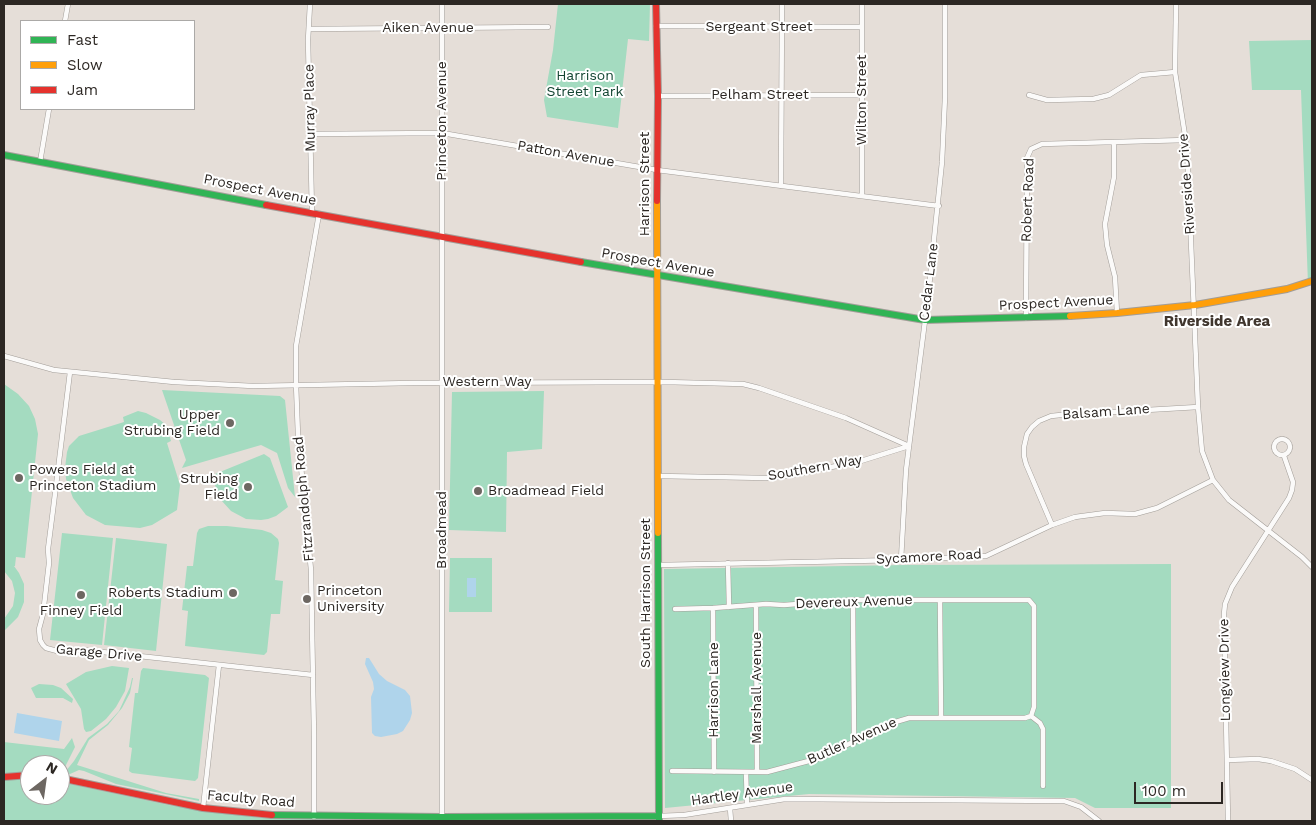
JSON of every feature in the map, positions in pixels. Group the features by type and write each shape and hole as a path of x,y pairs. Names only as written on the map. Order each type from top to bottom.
{"street":[{"path":"65,20 68,4"},
{"name":"Murray Place","path":"310,4 308,29 311,134 316,213"},
{"name":"Princeton Avenue","path":"442,4 442,238"},
{"name":"Harrison Street","path":"656,4 658,365"},
{"path":"781,186 782,4"},
{"name":"Wilton Street","path":"862,4 862,196"},
{"name":"Cedar Lane","path":"901,560 906,470 939,206 945,114 946,4"},
{"name":"Riverside Drive","path":"1176,4 1175,72 1186,140 1198,407 1202,451 1213,480 1229,500 1268,531"},
{"name":"Sergeant Street","path":"656,26 862,27"},
{"name":"Aiken Avenue","path":"308,29 548,27"},
{"path":"1029,95 1047,100 1093,99 1108,95 1141,75 1175,72"},
{"name":"Pelham Street","path":"658,96 862,95"},
{"path":"40,162 49,110"},
{"name":"Patton Avenue","path":"311,134 442,132 657,170 939,206"},
{"name":"Robert Road","path":"1026,318 1028,153 1036,146 1042,144 1186,140"},
{"path":"1114,142 1114,177 1106,224 1107,245 1115,277 1117,313"},
{"name":"Prospect Avenue","path":"4,155 442,238 925,320 1026,318 1117,313 1194,305 1286,289 1312,281"},
{"name":"Fitzrandolph Road","path":"314,816 311,570 298,435 296,384 297,338 316,213"},
{"name":"Broadmead","path":"442,238 442,819"},
{"name":"Western Way","path":"4,356 54,370 70,372 174,382 253,386 442,383 728,383 759,388 846,418 909,446"},
{"name":"South Harrison Street","path":"658,365 659,818"},
{"name":"Garage Drive","path":"70,372 52,510 48,549 50,563 48,580 39,630 40,640 46,648 57,651 84,650 313,675"},
{"name":"Balsam Lane","path":"1052,525 1024,456 1027,434 1032,426 1051,416 1061,414 1198,407"},
{"name":"Southern Way","path":"658,476 766,478 788,476 853,463 909,446"},
{"name":"Longview Drive","path":"1228,821 1225,604 1232,587 1292,490 1292,476 1284,456"},
{"name":"Sycamore Road","path":"658,564 901,560 986,556 1052,525 1075,517 1090,514 1135,514 1157,508 1213,480"},
{"path":"1268,531 1302,556 1312,567"},
{"path":"728,563 729,607"},
{"name":"Devereux Avenue","path":"675,609 784,605 853,600 1026,599 1032,602 1034,606 1034,707 1031,716"},
{"path":"853,600 854,742"},
{"path":"940,600 941,717"},
{"name":"Marshall Avenue","path":"756,605 757,772"},
{"name":"Harrison Lane","path":"713,608 714,772"},
{"path":"203,808 219,665"},
{"path":"1031,716 1043,729 1042,786"},
{"name":"Butler Avenue","path":"672,771 767,772 820,758 909,718 1025,718 1031,716"},
{"path":"1227,760 1258,759 1271,761 1295,770 1312,780"},
{"path":"746,772 747,805"},
{"path":"4,777 20,776"},
{"name":"Faculty Road","path":"70,780 203,808 262,815 442,819"},
{"name":"Hartley Avenue","path":"442,819 659,818 775,800 799,799 1064,801 1081,807 1099,821"},
{"path":"730,808 731,821"}],"green space":[{"name":"Harrison Street Park","path":"558,4 650,4 649,41 628,39 618,128 547,117 544,100 553,50"},
{"path":"1312,40 1312,283 1308,285 1301,90 1252,90 1249,41"},
{"name":"Powers Field at Princeton Stadium","path":"4,384 18,394 29,406 35,419 38,434 25,558 16,557 14,566 24,584 24,602 18,617 4,631 4,619 13,606 15,593 12,581 4,571"},
{"name":"Upper Strubing Field","path":"162,390 280,396 285,400 295,497 288,488 277,453 261,445 182,468 186,460"},
{"name":"Broadmead Field","path":"544,391 542,449 507,452 506,532 449,530 452,392"},
{"path":"138,411 160,420 166,425 171,441 167,443 180,485 177,510 152,525 140,528 105,525 86,515 73,498 66,479 67,452 69,446 79,436 124,422 123,417"},
{"name":"Strubing Field","path":"264,454 270,458 288,507 276,516 268,519 246,519 231,511 221,500 215,485 215,474"},
{"name":"Roberts Stadium","path":"208,526 262,530 271,533 278,539 275,580 283,581 280,614 271,614 267,652 264,655 185,646 188,611 182,610 187,566 193,566 199,529"},
{"name":"Finney Field","path":"62,533 113,538 102,645 50,640"},
{"path":"116,538 167,544 156,651 104,645"},
{"path":"450,558 492,558 492,612 449,612"},
{"path":"1171,564 1171,808 1095,808 1075,798 809,794 665,808 664,569 906,565"},
{"path":"112,666 129,668 125,691 116,707 106,719 91,731 86,732 81,709 66,684 86,672"},
{"path":"143,668 205,675 209,678 198,778 195,781 132,773 129,771 132,748 129,747 135,693 138,693"},
{"path":"133,678 130,693 122,708 108,725 89,740 77,765 166,793 199,799 199,801 116,784 84,771 79,770 70,774 70,766 88,738 107,724 119,711"},
{"path":"39,684 53,685 61,688 73,699 72,703 63,698 36,698 31,688"},
{"path":"72,738 75,747 70,757 70,755 20,755 20,773 4,774 4,742 64,749"},
{"path":"20,779 20,805 70,805 70,784 173,806 261,818 433,821 4,821 4,780"}],"water":[{"path":"467,578 476,578 476,597 467,597"},
{"path":"366,658 369,658 379,674 387,681 405,690 410,696 412,713 410,720 403,731 397,734 381,737 375,736 372,733 371,697 374,689 365,664"},
{"path":"17,713 62,721 59,741 14,733"}],"traffic: fast":[{"path":"4,155 266,205"},
{"path":"581,262 925,320 1070,316"},
{"path":"658,533 659,821"},
{"path":"272,815 442,817 659,816"}],"traffic: slow":[{"path":"657,201 658,533"},
{"path":"1070,316 1195,305 1287,289 1312,281"}],"traffic: jam":[{"path":"656,4 658,96 657,201"},
{"path":"266,205 581,262"},
{"path":"4,777 20,776"},
{"path":"70,780 203,808 272,815"}],"place":[{"name":"Upper Strubing Field","path":"230,423"},
{"name":"Powers Field at Princeton Stadium","path":"19,478"},
{"name":"Strubing Field","path":"248,487"},
{"name":"Broadmead Field","path":"478,491"},
{"name":"Roberts Stadium","path":"233,593"},
{"name":"Finney Field","path":"81,595"},
{"name":"Princeton University","path":"307,599"}],"district":[{"name":"Riverside Area","path":"1217,322"}]}
